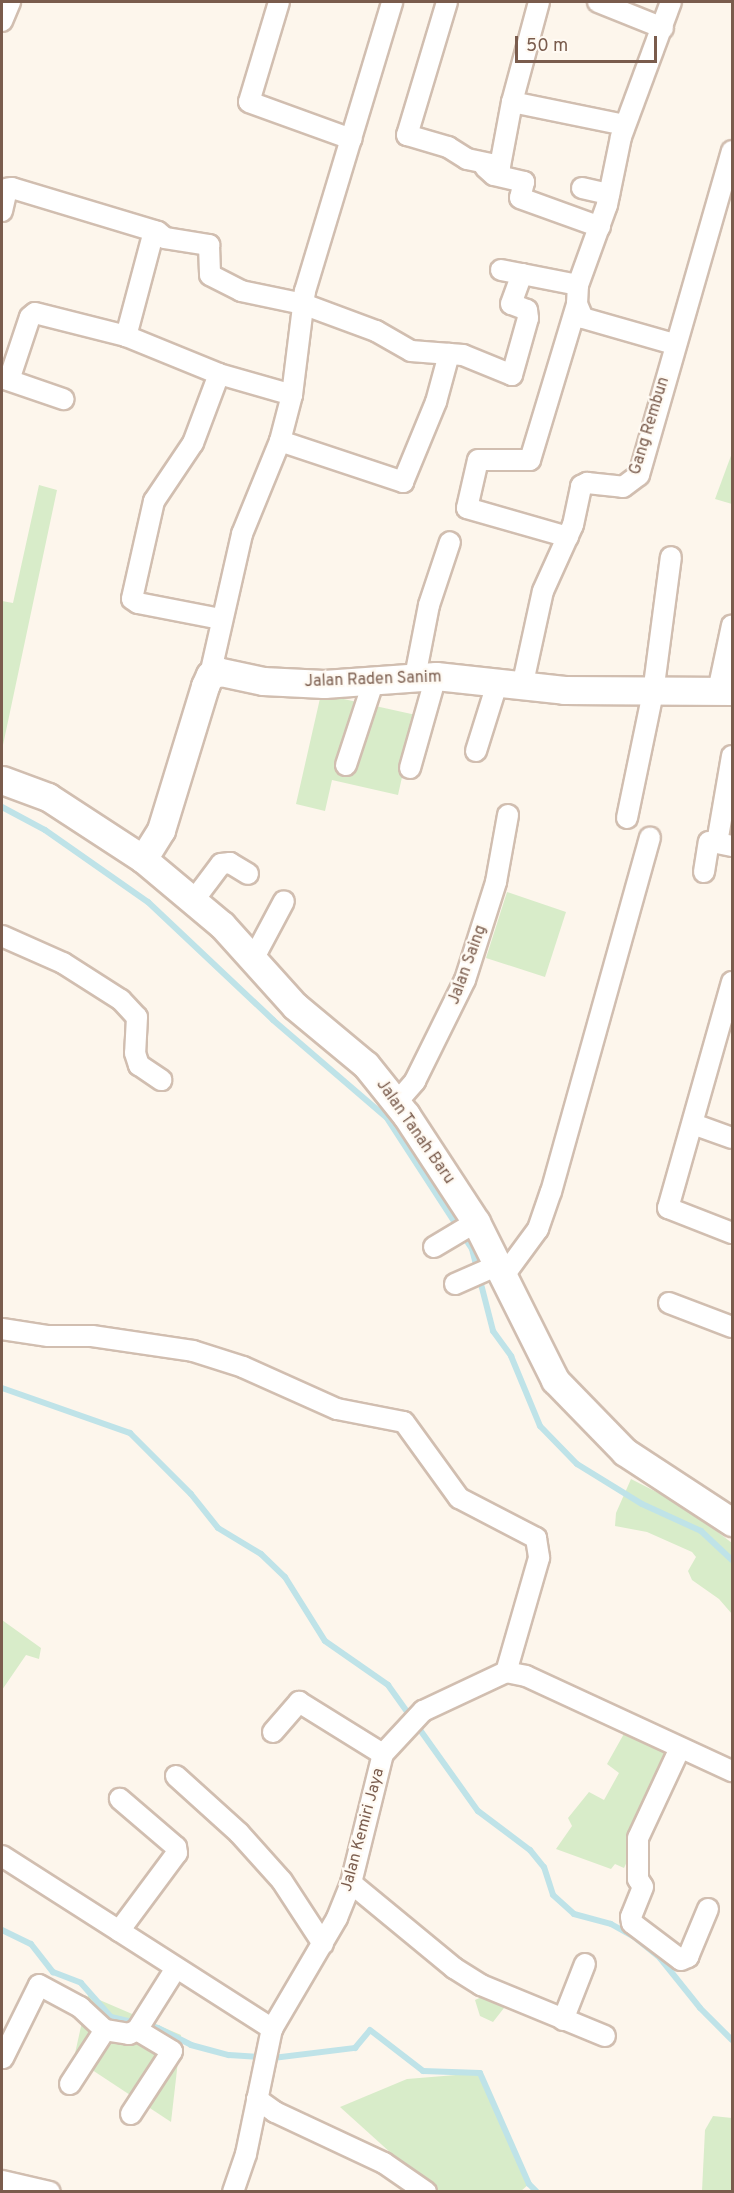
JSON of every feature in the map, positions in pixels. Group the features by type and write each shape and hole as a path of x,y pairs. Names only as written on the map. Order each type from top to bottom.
{"main road":[{"name":"Jalan Raden Sanim","path":"210,675 220,672 263,681 324,684 425,677 510,685 653,693 725,691"},
{"path":"143,859 161,830 210,675"},
{"name":"Jalan Tanah Baru","path":"2,780 48,798 143,859 194,900 294,1006 366,1065 397,1102 470,1226 555,1380 625,1452 729,1513"}],"street":[{"path":"2,21 10,2"},
{"path":"279,2 249,102 351,139"},
{"path":"210,675 220,619 242,534 280,441 292,395 303,304 392,2"},
{"path":"447,2 407,135 448,147 481,164 494,174 524,182 520,198 600,227"},
{"path":"481,164 500,166 512,102 539,2"},
{"path":"598,2 663,28"},
{"path":"568,537 467,508 478,459 530,460 577,294 600,227 625,125 671,2"},
{"path":"512,102 625,125"},
{"name":"Gang Rembun","path":"510,685 543,591 568,537 581,486 587,483 623,487 639,475 674,344 732,151"},
{"path":"2,211 7,189 12,188 154,231 165,238 209,245 209,271 213,278 241,291 303,304 376,331 411,351 463,355 512,375 528,318 528,310 511,304 522,273"},
{"path":"582,188 609,194"},
{"path":"126,336 154,231"},
{"path":"501,270 522,273 577,294"},
{"path":"577,294 583,318 674,344"},
{"path":"63,399 5,379 30,317 35,313 126,336 219,374 292,395"},
{"path":"280,441 404,482 436,402 449,354"},
{"path":"219,374 189,451 154,501 132,598 138,603 220,619"},
{"path":"410,768 425,677 429,605 450,542"},
{"path":"627,818 653,693 671,557"},
{"path":"725,691 732,625"},
{"path":"346,765 374,680"},
{"path":"476,751 510,685"},
{"path":"704,872 709,842 725,844 732,756"},
{"name":"Jalan Saing","path":"397,1102 415,1081 461,989 496,882 508,815"},
{"path":"456,1283 495,1271 534,1236 551,1192 650,838"},
{"path":"194,900 221,864 230,863 248,874"},
{"path":"249,958 258,950 284,901"},
{"path":"2,936 63,963 120,1000 137,1017 135,1053 139,1065 161,1080"},
{"path":"732,982 725,1032 693,1124 668,1208 732,1233"},
{"path":"693,1124 732,1138"},
{"path":"435,1246 470,1226"},
{"path":"669,1303 732,1327"},
{"path":"2,1329 48,1336 92,1336 193,1351 254,1372 337,1409 404,1422 459,1498 536,1538 539,1558 506,1672 544,1681 732,1771"},
{"name":"Jalan Kemiri Jaya","path":"233,2192 246,2154 264,2058 272,2029 323,1944 351,1883 383,1754 406,1727 423,1712 506,1672"},
{"path":"273,1732 299,1702 383,1754"},
{"path":"680,1748 638,1839 638,1879 643,1887 631,1917 632,1923 681,1960 688,1957 708,1909"},
{"path":"176,1776 239,1833 282,1881 323,1944"},
{"path":"119,1931 177,1853 176,1847 120,1799"},
{"path":"2,1856 272,2029"},
{"path":"351,1883 454,1968 481,1985 605,2036"},
{"path":"563,2020 585,1964"},
{"path":"3,2058 39,1985 80,2007 105,2030 129,2034 141,2025 176,1968"},
{"path":"131,2114 172,2051 141,2025"},
{"path":"70,2084 105,2030"},
{"path":"257,2101 275,2112 384,2163 426,2192"},
{"path":"2,2181 51,2192"}],"green space":[{"path":"732,453 732,504 715,499"},
{"path":"39,485 57,490 3,745 2,601 13,603"},
{"path":"321,694 416,715 398,795 332,780 325,811 296,804"},
{"path":"507,892 566,912 545,977 486,958"},
{"path":"631,1479 684,1506 732,1543 732,1614 719,1599 692,1580 688,1571 696,1557 692,1552 647,1532 615,1526 616,1513"},
{"path":"2,1620 41,1648 39,1659 26,1655 2,1690"},
{"path":"630,1723 680,1748 624,1868 615,1864 611,1869 556,1849 572,1826 568,1818 589,1792 604,1800 619,1773 607,1764"},
{"path":"88,1995 181,2035 171,2122 74,2058"},
{"path":"486,1995 504,2008 493,2022 480,2016 475,2000"},
{"path":"480,2073 529,2184 521,2191 433,2191 340,2107 407,2079"},
{"path":"713,2116 732,2118 732,2191 702,2191 705,2130"}],"waterway":[{"path":"2,807 45,830 148,902 273,1020 387,1118 472,1249 493,1331 511,1356 540,1426 577,1464 642,1504 701,1531 732,1560"},
{"path":"2,1388 130,1433 191,1494 218,1528 261,1554 285,1577 325,1641 388,1685 478,1811 530,1850 544,1867 553,1895 574,1914 611,1924 633,1936 660,1958 700,2008 732,2040"},
{"path":"2,1930 31,1944 53,1972 81,1983 111,2017 158,2028 191,2045 229,2055 273,2058 355,2048 370,2030 423,2071 480,2073 529,2184 537,2192"}]}
